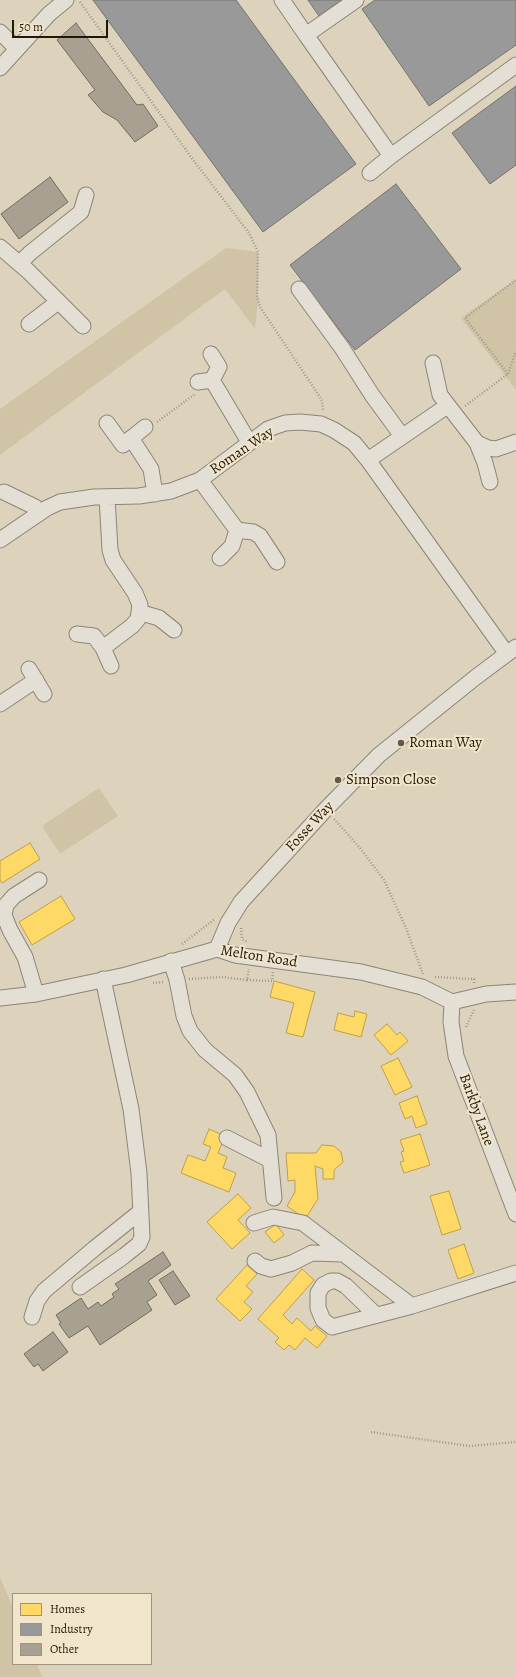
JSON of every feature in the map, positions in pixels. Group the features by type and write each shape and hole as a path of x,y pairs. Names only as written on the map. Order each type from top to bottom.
{"street":[{"path":"282,0 391,156"},
{"path":"306,35 356,0"},
{"path":"0,68 49,14 73,1"},
{"path":"0,32 17,49"},
{"path":"370,173 516,65"},
{"path":"24,267 30,253 81,212 86,195"},
{"path":"0,247 24,267 83,326"},
{"path":"299,289 342,348 372,395 402,436"},
{"path":"29,324 58,302"},
{"path":"211,354 210,377 249,442"},
{"path":"433,363 447,405 474,441 485,463 490,482"},
{"path":"368,460 447,405"},
{"name":"Roman Way","path":"0,540 40,513 60,502 94,497 155,494 171,491 200,480 268,429 285,423 300,422 321,424 334,430 354,443 512,650"},
{"path":"107,423 127,442 151,469 155,494"},
{"path":"127,442 145,427"},
{"path":"474,441 488,448 496,449 516,442"},
{"path":"200,480 237,530 253,532 260,536 278,562"},
{"path":"4,492 35,507 40,513"},
{"path":"99,642 132,626 138,619 140,605 135,593 113,560 110,550 107,497"},
{"path":"220,558 232,546 237,530"},
{"path":"139,612 159,618 174,630"},
{"path":"77,634 99,642 111,666"},
{"name":"Fosse Way","path":"217,949 228,923 241,902 326,809 379,755 512,650"},
{"path":"0,704 32,675 44,694"},
{"path":"36,994 25,957 10,930 4,915 6,905 14,896 39,880"},
{"name":"Melton Road","path":"0,998 36,994 126,975 217,949 235,955 360,972 422,987 452,1002"},
{"path":"171,961 177,980 184,1016 190,1031 205,1050 235,1075 247,1092 268,1135 274,1198"},
{"path":"80,1287 139,1244 142,1237 139,1173 131,1109 103,980"},
{"path":"452,1002 486,994 516,992"},
{"name":"Barkby Lane","path":"452,1002 451,1022 456,1056 516,1214"},
{"path":"226,1138 270,1160"},
{"path":"32,1317 36,1301 44,1291 140,1212"},
{"path":"254,1223 272,1217 303,1223 412,1306"},
{"path":"255,1261 261,1266 271,1269 292,1263 312,1253 343,1254"},
{"path":"376,1315 412,1306 516,1273"}],"path":[{"path":"73,1 255,242 258,252 258,301 322,401 324,408 321,424"},
{"path":"508,374 465,318 516,280"},
{"path":"447,405 508,374 516,351"},
{"path":"145,427 155,424 195,396 210,377"},
{"path":"326,809 360,848 384,880 406,928 424,977"},
{"path":"247,980 272,981 274,960"},
{"path":"429,977 474,979 475,986"},
{"path":"467,1033 466,1025 478,1004"},
{"path":"371,1432 469,1446 516,1442"}],"shaded area":[{"path":"226,248 258,252 258,301 255,329 225,289 0,455 0,409"},
{"path":"516,279 516,390 461,318"},
{"path":"99,788 118,816 60,854 42,826"},
{"path":"0,1577 12,1606 12,1665 37,1665 42,1677 0,1677"}],"building: Homes":[{"path":"30,843 40,859 2,883 0,880 0,861"},
{"path":"61,896 75,919 32,945 19,922"},
{"path":"274,981 315,992 303,1037 286,1033 294,1003 270,997"},
{"path":"355,1011 367,1014 361,1037 334,1030 338,1013 354,1017"},
{"path":"387,1024 397,1035 400,1032 408,1041 391,1055 374,1035"},
{"path":"398,1058 412,1087 395,1095 381,1066"},
{"path":"417,1096 427,1124 416,1128 412,1116 405,1119 399,1103"},
{"path":"209,1129 225,1136 218,1153 227,1157 223,1168 236,1173 229,1192 181,1173 188,1155 205,1161 211,1147 203,1144"},
{"path":"420,1134 430,1165 404,1173 400,1162 404,1161 401,1152 404,1151 400,1140"},
{"path":"322,1145 334,1146 341,1152 343,1162 334,1170 334,1179 323,1179 323,1169 315,1166 318,1199 305,1219 287,1206 295,1192 295,1180 288,1181 286,1153 316,1153"},
{"path":"449,1191 461,1229 442,1235 430,1196"},
{"path":"238,1194 251,1208 238,1220 250,1233 232,1249 207,1222"},
{"path":"276,1224 284,1235 274,1243 265,1232"},
{"path":"464,1244 474,1273 458,1279 448,1250"},
{"path":"247,1265 257,1274 246,1286 253,1292 244,1302 252,1309 240,1321 216,1299"},
{"path":"302,1269 314,1280 283,1315 292,1324 297,1318 311,1331 315,1326 327,1336 317,1348 305,1338 295,1350 289,1345 284,1350 275,1342 279,1338 258,1319"}],"building: Industry":[{"path":"93,0 236,0 356,164 263,232"},
{"path":"308,0 342,0 319,16"},
{"path":"375,0 516,0 516,45 429,106 362,9"},
{"path":"516,86 516,165 490,184 452,133"},
{"path":"396,184 461,269 355,350 290,265"}],"building: Other":[{"path":"76,23 137,105 143,104 158,126 135,142 117,120 103,112 88,95 95,90 57,40"},
{"path":"50,177 68,202 19,239 1,214"},
{"path":"163,1252 171,1265 148,1281 157,1295 147,1302 152,1310 100,1345 88,1326 69,1338 59,1324 61,1323 56,1315 81,1298 88,1309 98,1302 101,1306 114,1297 112,1294 119,1289 115,1284"},
{"path":"173,1271 190,1296 175,1305 159,1280"},
{"path":"53,1332 68,1352 43,1371 38,1364 34,1367 24,1354"}],"place":[{"name":"Roman Way","path":"401,743"},
{"name":"Simpson Close","path":"338,780"}]}
